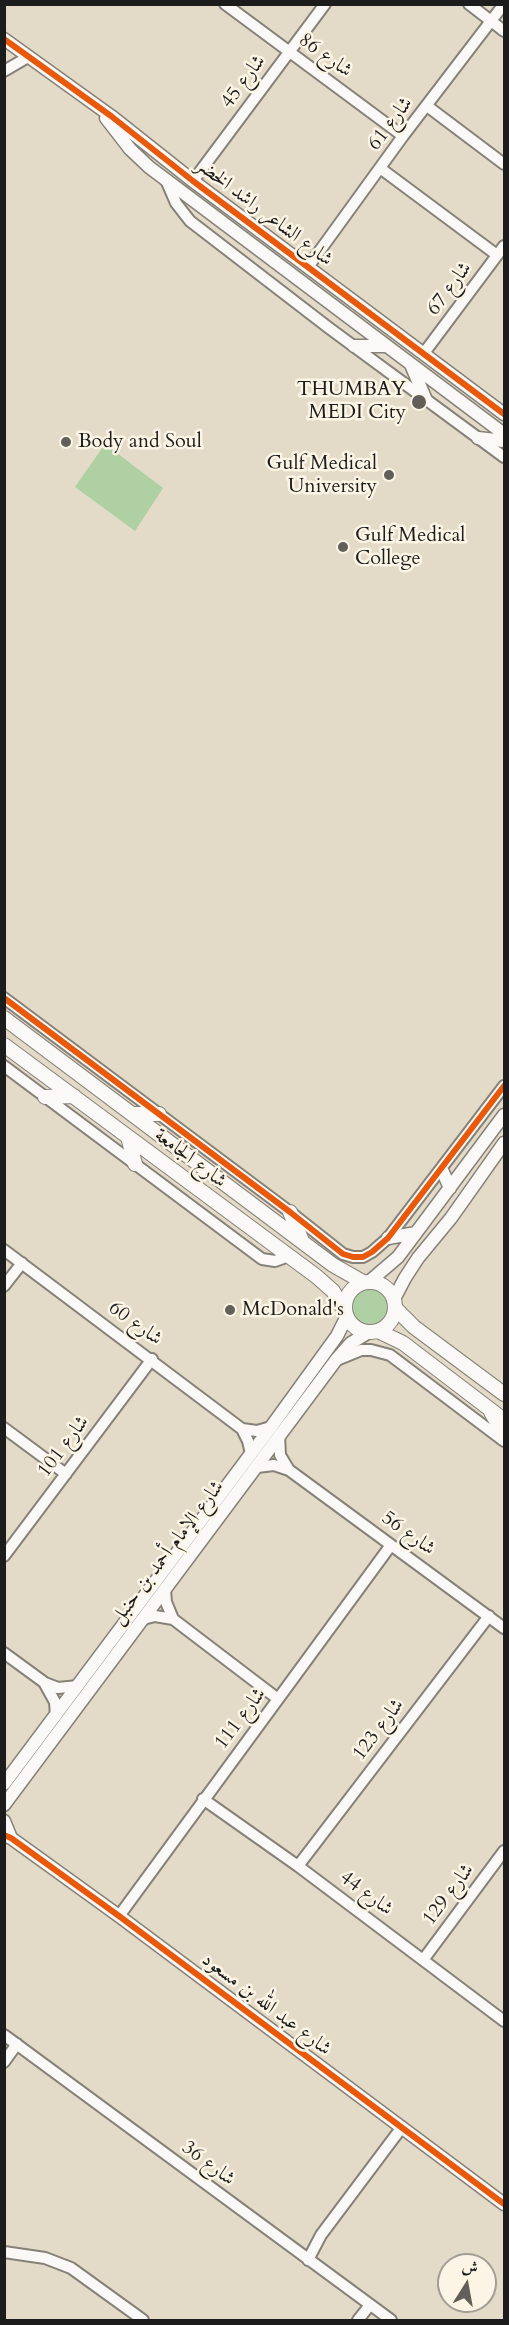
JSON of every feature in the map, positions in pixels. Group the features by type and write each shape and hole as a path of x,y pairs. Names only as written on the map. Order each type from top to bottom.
{"main road":[{"name":"شارع الجامعة","path":"4,1018 333,1265 367,1282"},
{"name":"شارع الجامعة","path":"4,1045 325,1283 340,1301 346,1314"},
{"path":"45,1097 74,1096"},
{"path":"133,1114 159,1114"},
{"path":"128,1137 135,1164"},
{"path":"290,1212 303,1243"},
{"path":"504,1395 414,1327 395,1304 385,1286 367,1282 351,1290 345,1304 346,1314 353,1326 374,1331 403,1343 504,1420"},
{"path":"374,1331 388,1325 395,1304"},
{"path":"489,1408 504,1435"}],"street":[{"name":"شارع 86","path":"225,4 403,136"},
{"name":"شارع 45","path":"193,181 325,4"},
{"path":"469,4 504,31"},
{"name":"شارع 61","path":"308,267 403,136 504,4"},
{"name":"شارع الشاعر راشد الخضر","path":"4,39 96,105 169,163 504,414"},
{"path":"4,71 28,57"},
{"name":"شارع الشاعر راشد الخضر","path":"96,105 130,149 164,178 504,434"},
{"path":"427,106 504,164"},
{"path":"169,163 160,166 164,178 176,203 190,221 504,457"},
{"path":"380,168 497,255"},
{"name":"شارع 67","path":"424,353 504,246"},
{"path":"354,346 386,346"},
{"path":"412,366 426,400"},
{"path":"478,438 504,441"},
{"path":"4,998 343,1254 353,1257 363,1257 388,1238 504,1086"},
{"path":"4,1066 262,1259 275,1261 289,1256"},
{"path":"4,1081 19,1078"},
{"path":"367,1282 390,1266 504,1115"},
{"path":"395,1304 405,1278 418,1258 451,1218 504,1143"},
{"path":"442,1170 450,1188"},
{"path":"388,1238 416,1233"},
{"name":"شارع 60","path":"4,1251 243,1429"},
{"path":"4,1286 22,1263"},
{"name":"شارع الإمام أحمد بن حنبل","path":"4,1805 257,1467 275,1431 337,1336 346,1314"},
{"name":"شارع الإمام أحمد بن حنبل","path":"4,1784 251,1454 275,1431 351,1343 374,1331"},
{"path":"336,1360 361,1350 380,1351 390,1355 504,1442"},
{"name":"شارع 101","path":"4,1556 152,1359"},
{"path":"4,1428 66,1474"},
{"path":"243,1429 275,1431 280,1455 289,1470"},
{"path":"243,1429 251,1454"},
{"name":"شارع 56","path":"257,1467 274,1465 289,1470 504,1628"},
{"name":"شارع 111","path":"119,1916 391,1545"},
{"path":"165,1590 166,1602 173,1619"},
{"path":"143,1619 155,1616 173,1619 278,1699"},
{"name":"شارع 123","path":"298,1866 489,1616"},
{"path":"4,1653 45,1683 65,1688 78,1686"},
{"path":"45,1683 55,1702 56,1716"},
{"name":"شارع 44","path":"203,1799 298,1866 504,2021"},
{"name":"شارع عبد الله بن مسعود","path":"4,1821 8,1837 119,1916 504,2204"},
{"name":"شارع 129","path":"423,1960 504,1851"},
{"name":"شارع 36","path":"4,2035 391,2320"},
{"path":"4,2062 18,2044"},
{"path":"304,2257 400,2125"},
{"path":"4,2252 45,2258 71,2268 143,2320"},
{"path":"358,2320 370,2305"}],"green space":[{"path":"105,444 163,488 135,531 75,487"},
{"path":"371,1284 386,1291 393,1306 386,1321 371,1328 356,1321 349,1306 356,1291"}],"cycle path":[{"path":"4,39 111,116 193,181 504,414"},
{"path":"4,998 343,1254 353,1257 363,1257 388,1238 504,1086"},
{"path":"4,1835 119,1916 504,2204"}],"place":[{"name":"THUMBAY MEDI City","path":"419,402"},
{"name":"Body and Soul","path":"66,442"},
{"name":"Gulf Medical University","path":"389,475"},
{"name":"Gulf Medical College","path":"343,547"},
{"name":"McDonald's","path":"230,1310"}]}
